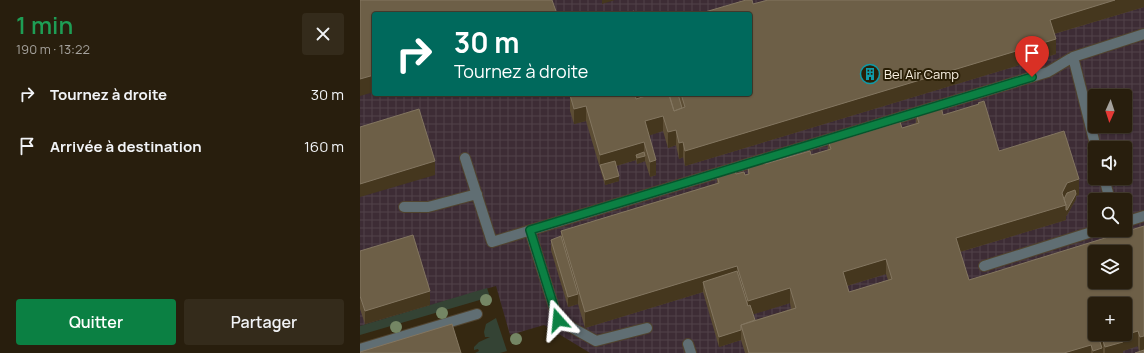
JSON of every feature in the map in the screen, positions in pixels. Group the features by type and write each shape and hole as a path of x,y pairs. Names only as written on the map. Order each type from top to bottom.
{"lane":[{"path":"465,158 492,242 1048,72 1073,57 1144,34"},
{"path":"1073,57 1094,141"},
{"path":"404,207 428,207 477,194"},
{"path":"1132,220 1144,216"},
{"path":"530,230 558,320 596,341 647,328"},
{"path":"984,266 1088,233"},
{"path":"360,349 477,314"}],"shaded area":[{"path":"360,0 1144,0 1144,353 590,353 544,325 510,335 496,286 360,326"}],"green space":[{"path":"487,288 490,297 360,335 360,326"},
{"path":"496,318 507,351 500,353 475,353 479,351 478,349 474,350 474,347 479,342 490,337 485,337 484,332 486,324"}],"building":[{"path":"360,0 552,0 556,12 372,12 372,76 360,79"},
{"name":"Bel Air Camp","path":"746,0 752,0 753,4 768,0 1115,0 1050,20 1056,39 685,151 683,142 679,143 676,130 668,132 663,116 645,121 656,160 650,162 644,142 600,155 586,106 574,109 570,96 635,96 636,99 646,96 670,96 674,111 685,107 682,96 752,96 752,12 705,12"},
{"path":"669,96 679,96 682,108 674,111"},
{"path":"984,101 999,151 1064,131 1079,179 1067,183 1062,193 1066,205 956,238 969,280 1108,237 1132,237 1132,230 1144,226 1144,336 1140,337 1138,331 1132,333 1132,297 1088,297 1088,341 1103,341 1100,342 1102,348 1093,351 1091,345 1064,353 749,353 741,325 796,308 790,288 748,301 737,266 585,312 561,231 719,183 717,176 735,171 736,174 744,172 745,175 749,174 748,168 764,162 765,164 810,151 811,155 831,149 828,141 836,138 837,141 900,122 902,128 919,123 916,113 941,106 943,115 979,104 978,103","holes":["886,259 892,279 849,292 843,272"]},
{"path":"419,109 435,161 360,184 360,127"},
{"path":"644,152 645,156 637,158 636,155"},
{"path":"615,161 619,176 605,180 600,165"},
{"path":"1075,190 1076,194 1066,210 1064,199 1067,193"},
{"path":"413,235 430,291 365,311 360,296 360,251"},
{"path":"561,236 578,294 568,297 551,240"},
{"path":"737,271 748,306 750,305 755,320 741,325 741,330 719,337 703,282"},
{"path":"452,324 461,353 360,353 360,352"},
{"path":"1103,341 1123,342 1105,347"},
{"path":"1144,350 1144,353 1135,353"}],"place":[{"name":"Bel Air Camp","path":"870,74"}],"route":[{"path":"558,320 530,230 1032,77"}]}
